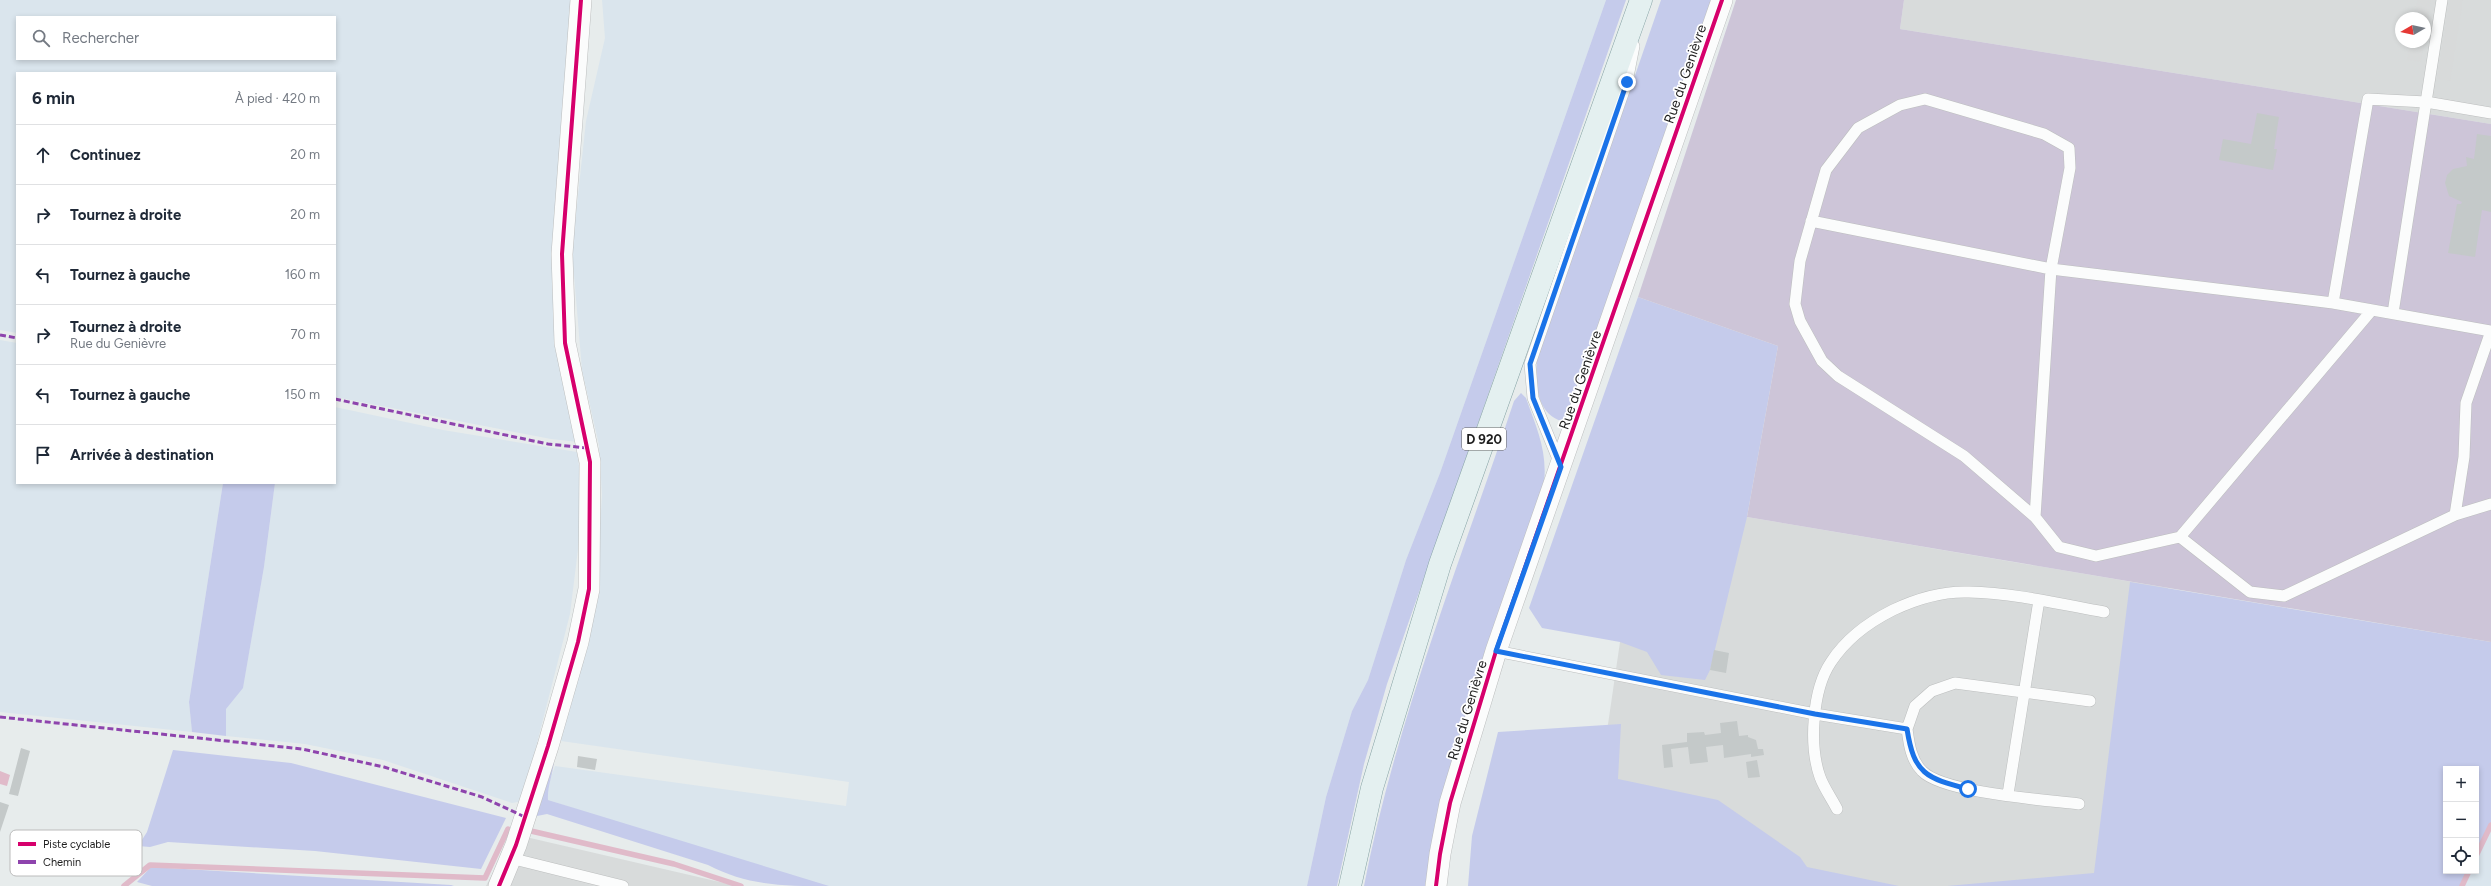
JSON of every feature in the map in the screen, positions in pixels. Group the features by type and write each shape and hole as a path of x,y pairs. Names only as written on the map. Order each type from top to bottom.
{"main road":[{"name":"D 920","path":"1350,886 1372,788 1440,564 1640,0"}],"street":[{"path":"499,886 513,852 578,642 589,590 590,462 565,343 562,254 581,0"},
{"name":"Rue du Genièvre","path":"1436,886 1440,854 1450,803 1496,651 1722,0"}],"lane":[{"path":"1561,467 1533,398 1530,364 1627,82 1644,0"},
{"path":"2393,313 2442,0"},
{"path":"2035,517 2051,269 2070,168 2068,148 2044,134 1925,99 1900,105 1858,128 1826,170 1800,261 1795,304 1800,320 1822,361 1838,376 1964,456 2035,517 2059,547 2096,556 2180,537 2372,310"},
{"path":"2333,303 2368,99 2426,102 2491,113"},
{"path":"1811,221 2051,269 2333,303 2491,331 2466,403 2464,457 2455,515"},
{"path":"2180,537 2250,592 2284,596 2455,515 2491,504"},
{"path":"1837,809 1820,777 1814,748 1815,714 1819,692 1830,663 1852,638 1875,619 1919,598 1968,592 2039,600 2104,612"},
{"path":"2008,794 2039,600"},
{"path":"1496,651 1815,714 1907,729"},
{"path":"2079,804 2008,794 1942,782 1922,772 1911,752 1907,729 1915,706 1932,691 1955,683 2090,702"},
{"path":"513,852 623,886"}],"shaded area":[{"path":"0,0 575,0 554,256 578,442 551,439 336,397 336,72 16,72 16,333 0,330"},
{"path":"602,0 1606,0 1440,473 1406,560 1368,680 1352,711 1326,797 1307,886 813,886 548,800 547,789 555,766 846,806 849,782 561,741 580,660 599,544 602,495 599,445 582,370 572,251 586,121 605,38"},
{"path":"1606,0 1626,0 1387,684 1364,764 1337,886 1307,886 1326,797 1352,711 1368,680 1406,560 1440,473"},
{"path":"1661,0 1713,0 1570,417 1561,421 1546,411 1542,404 1537,387 1537,360"},
{"path":"1736,0 1904,0 1900,29 2491,124 2491,642 1747,517 1778,346 1638,297"},
{"path":"1904,0 2491,0 2491,124 1900,29"},
{"path":"2417,0 2431,0 2429,12 2415,12"},
{"path":"2450,0 2463,0 2450,81 2437,79"},
{"path":"2409,48 2423,48 2421,62 2407,60"},
{"path":"1638,297 1778,346 1747,517 1710,670 1705,680 1661,675 1647,652 1620,642 1542,628 1529,608"},
{"path":"0,340 16,343 16,484 223,484 189,702 192,732 0,712"},
{"path":"1521,393 1526,398 1541,443 1545,466 1543,491 1436,824 1425,886 1364,886 1377,824 1393,763 1431,641 1514,401"},
{"path":"336,407 443,430 577,452 579,466 580,533 570,614 524,794 518,802 512,803 383,760 305,744 226,736 226,708 243,687 264,567 275,484 336,484"},
{"path":"223,484 275,484 264,567 243,688 226,709 226,736 192,732 189,702"},
{"path":"1747,517 2168,588 2121,886 1868,886 1777,874 1598,793 1620,642"},
{"path":"2130,582 2491,642 2491,824 2479,850 2479,766 2443,766 2443,874 2468,874 2462,886 1947,886 2094,873"},
{"path":"1621,724 1618,779 1718,800 1800,857 1807,867 1899,886 1468,886 1472,836 1498,732"},
{"path":"173,750 291,763 506,818 481,869 315,851 168,842 150,847 142,846 142,840 147,832"},
{"path":"554,755 548,800 829,886 797,886 752,881 723,872 708,865 547,814 537,816 530,827"},
{"path":"0,771 10,775 7,786 0,784"},
{"path":"2491,824 2491,886 2462,886 2468,874 2479,874 2479,850"},
{"path":"513,834 737,886 486,886"},
{"path":"151,867 454,886 152,886 137,882"}],"building":[{"path":"2257,113 2279,117 2274,149 2277,149 2273,170 2219,160 2223,139 2251,144"},
{"path":"2477,134 2491,136 2491,212 2482,210 2475,257 2448,253 2457,204 2461,204 2462,202 2449,196 2445,183 2447,175 2453,169 2467,166 2466,157 2474,159"},
{"path":"1714,650 1729,653 1726,673 1710,670"},
{"path":"1737,721 1739,736 1748,735 1748,737 1756,740 1758,749 1763,749 1764,755 1751,757 1751,754 1724,758 1723,745 1706,747 1708,762 1690,764 1688,747 1671,749 1673,767 1664,768 1662,745 1687,742 1687,733 1704,732 1705,735 1721,733 1720,723"},
{"path":"21,748 30,751 18,796 9,794"},
{"path":"578,756 597,759 595,770 577,767"},
{"path":"1757,760 1760,777 1748,778 1746,762"},
{"path":"0,802 9,805 0,832"}],"waterway":[{"path":"2479,850 2491,825"},
{"path":"142,871 150,865 485,878 508,829"},
{"path":"531,831 674,864 741,886"},
{"path":"2462,886 2468,874"},
{"path":"124,886 136,876"}],"marked path":[{"path":"0,335 16,338"},
{"path":"336,399 548,444 587,448"},
{"path":"0,717 302,749 384,767 482,797 525,817"}],"cycle path":[{"path":"499,886 516,845 548,746 578,642 589,589 590,462 565,343 562,254 581,0"},
{"path":"1436,886 1440,854 1450,803 1496,651 1722,0"}],"route":[{"path":"1627,82 1530,364 1533,398 1561,467 1496,651 1510,652 1815,714 1907,729 1911,752 1922,772 1942,782 1968,789"}]}
